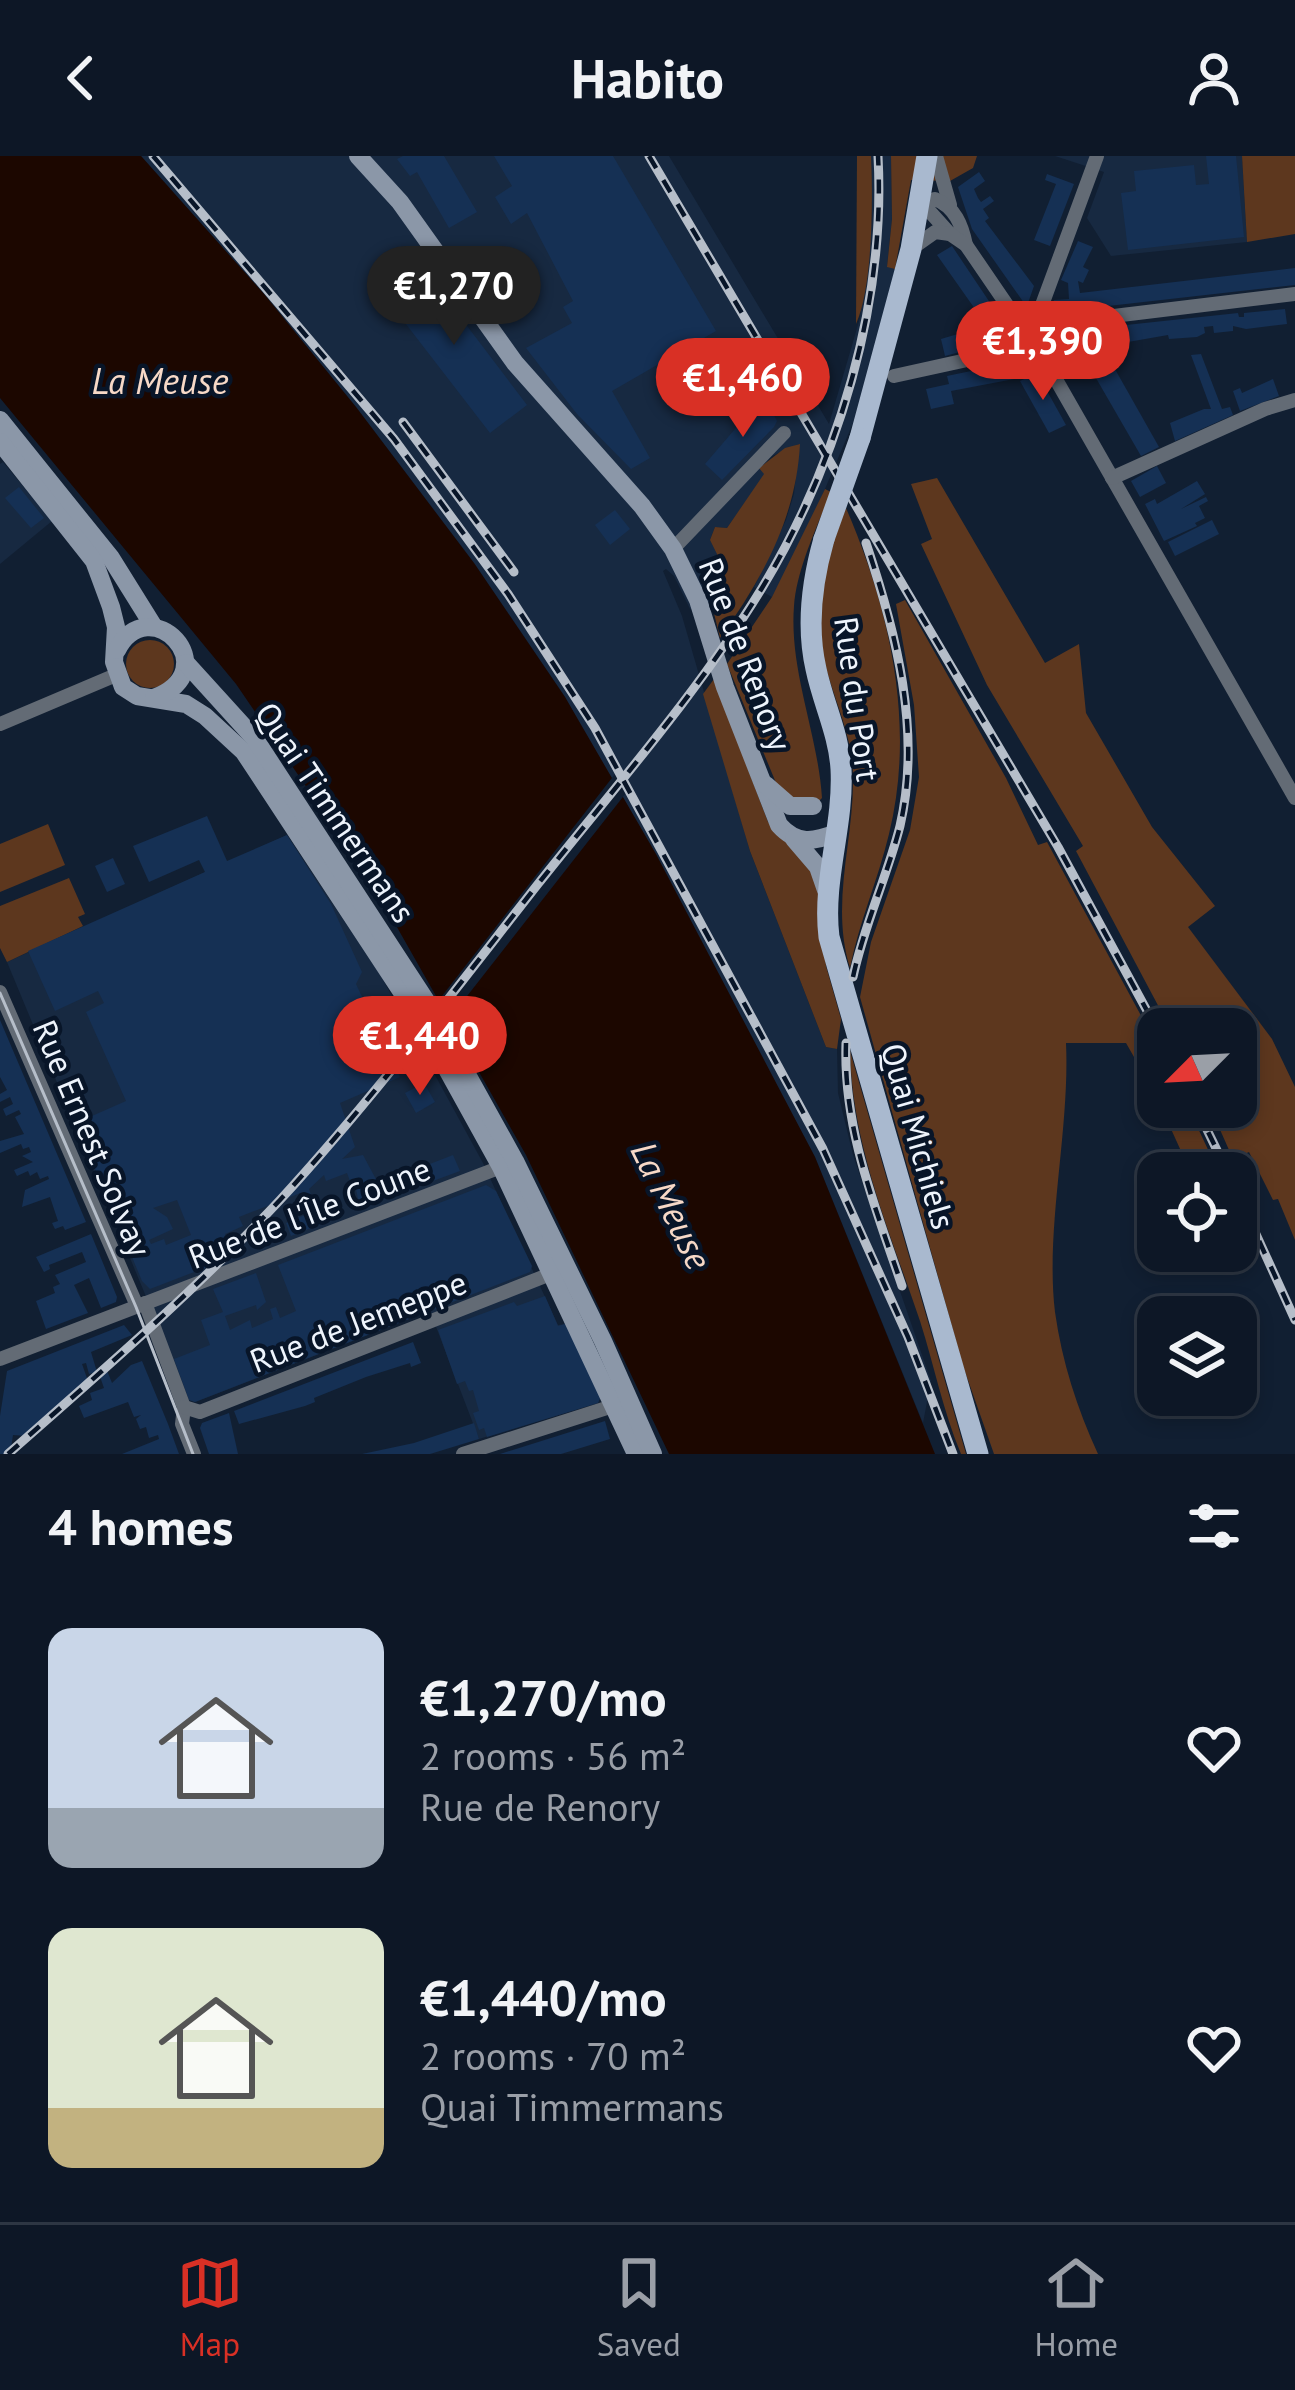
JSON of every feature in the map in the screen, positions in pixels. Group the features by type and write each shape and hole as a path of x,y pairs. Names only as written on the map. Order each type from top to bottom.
{"main road":[{"name":"Rue de Renory","path":"358,156 400,202 515,363 642,506 673,549 698,600 724,687 775,818 818,867 826,892"},
{"name":"Rue du Port","path":"837,828 838,747 812,646 812,594 824,539 860,438 904,280 931,156"},
{"path":"0,420 111,558 154,627"},
{"path":"2,448 94,561 112,607 116,675 123,687 137,696 154,698 170,692 182,680 186,663 182,646 170,633 154,627 137,629 123,639 115,654"},
{"name":"Quai Timmermans","path":"186,663 255,739 428,1004 515,1161 653,1454"},
{"name":"Quai Timmermans","path":"154,698 187,704 244,752 417,1016 501,1167 636,1454"},
{"name":"Rue de Renory","path":"763,782 784,802 799,808 813,806"},
{"path":"794,839 810,841 837,828"},
{"name":"Quai Michiels","path":"837,828 826,892 839,979 978,1454"}],"street":[{"path":"931,156 966,245"},
{"path":"1029,325 1097,156"},
{"path":"922,203 941,201 955,215"},
{"path":"922,203 966,245 1029,325 1035,345 1295,798"},
{"path":"911,249 928,234 950,234"},
{"path":"1029,325 1295,294"},
{"path":"894,376 1035,345"},
{"path":"1112,478 1271,406 1295,400"},
{"path":"673,549 784,434"},
{"path":"0,724 116,675"},
{"path":"813,806 841,789"},
{"name":"Rue de Renory","path":"813,806 828,812 837,828"},
{"name":"Rue Ernest Solvay","path":"0,992 184,1407 182,1424 194,1454"},
{"name":"Rue de l'Île Coune","path":"0,1359 501,1167"},
{"name":"Rue de Jemeppe","path":"184,1407 200,1412 553,1273"},
{"path":"463,1454 616,1405"}],"shaded area":[{"path":"141,156 669,156 829,424 860,318 872,218 871,156 891,156 887,266 895,269 853,423 802,543 772,597 754,587 786,520 799,444 772,456 760,468 765,474 727,528 715,527 710,540 718,554 711,601 690,609 674,576 663,571 682,616 750,851 826,1047 837,1049 838,1093 853,1155 931,1381 923,1423 815,1157 565,697 474,563 356,407 264,294"},
{"path":"857,156 871,156 872,195 869,265 856,324"},
{"path":"891,156 977,156 973,168 950,181 911,180 895,269 887,267"},
{"path":"1055,156 1242,156 1247,242 1111,256 1087,218 1104,172"},
{"path":"1242,156 1295,156 1295,234 1247,242"},
{"path":"800,444 784,523 750,593 720,638 711,601 717,554 710,540 715,527 727,528 764,474 759,468 785,448"},
{"path":"0,464 52,521 0,564"},
{"path":"937,478 1045,663 1079,644 1086,713 1152,827 1215,906 1188,927 1249,1008 1159,1008 1076,851 1083,846 987,685 921,544 932,539 911,484"},
{"path":"825,489 831,492 803,562 794,606 796,654 822,798 818,802 781,795 727,664 772,597"},
{"path":"846,508 886,627 899,709 900,751 889,834 850,968 842,896 852,764 821,635 826,571"},
{"path":"905,600 1006,778 1038,845 1047,842 1137,1008 1137,1062 1126,1043 1066,1043 1053,1247 1055,1312 1071,1384 1098,1454 994,1454 963,1366 860,997 871,942 910,830 919,777 914,705 896,604"},
{"path":"150,640 167,647 174,664 167,681 150,688 133,681 126,664 133,647"},
{"path":"714,679 768,822 810,865 818,883 826,966 841,1019 837,1049 826,1047 750,851 703,694"},
{"path":"48,824 65,865 0,892 0,844"},
{"path":"287,835 381,976 483,1163 558,1325 565,1324 601,1396 598,1403 479,1439 430,1311 195,1402 189,1400 7,962"},
{"path":"69,878 85,914 78,917 83,926 7,962 0,948 0,906"},
{"path":"1257,1019 1295,1087 1295,1240 1278,1199 1273,1200 1257,1168 1257,1152 1230,1152 1219,1128 1257,1128"},
{"path":"850,1051 966,1454 961,1454 949,1421 865,1155"},
{"path":"1171,1128 1198,1128 1209,1152 1181,1152"}],"water":[{"name":"La Meuse","path":"0,156 141,156 264,294 474,563 565,697 656,854 815,1157 935,1454 669,1454 526,1155 372,883 236,684 0,398"}],"pier":[{"path":"615,774 626,793 446,1023 435,1005"}],"building":[{"path":"444,156 477,212 449,228 417,172 410,176 397,159"},
{"path":"494,156 613,156 716,331 612,391 650,458 631,469 577,414 526,348 572,323 563,307 573,301 527,213 511,224 495,197 512,186"},
{"path":"1206,156 1236,156 1244,237 1128,250 1121,193 1136,191 1134,171 1194,165 1196,185 1209,184"},
{"path":"979,172 985,181 974,189 978,198 981,202 990,196 994,201 983,209 989,218 985,221 1034,286 1028,303 972,229 958,187"},
{"path":"1047,174 1074,184 1050,246 1034,240 1056,184 1045,180"},
{"path":"1078,241 1093,247 1083,267 1089,270 1083,283 1078,281 1080,293 1295,268 1295,285 1055,312 1054,300 1069,299 1068,283 1061,280"},
{"path":"952,246 1011,334 945,356 941,339 978,328 985,338 992,333 985,316 969,327 964,316 975,309 937,255"},
{"path":"488,254 493,268 504,273 504,282 497,286 489,284 483,270 477,274 471,267"},
{"path":"405,258 413,269 420,264 527,405 490,433 382,293 409,272 401,261"},
{"path":"1285,309 1287,324 1233,326 1233,331 1214,333 1213,326 1204,327 1205,333 1197,337 1169,339 1168,335 1128,342 1126,325 1238,313 1244,317 1244,313"},
{"path":"1115,326 1117,347 1108,348 1107,337 1082,339 1083,347 1075,343 1057,352 1048,337 1058,331"},
{"path":"1102,353 1159,447 1141,456 1089,366"},
{"path":"1201,354 1222,409 1230,407 1233,415 1175,441 1170,423 1211,409 1191,355"},
{"path":"1014,362 1019,378 951,391 954,404 931,409 926,389 949,384 947,376"},
{"path":"1037,373 1066,425 1049,433 1020,381"},
{"path":"1273,379 1279,396 1240,411 1233,391 1240,388 1242,393"},
{"path":"767,402 777,421 774,427 722,480 705,464 753,408"},
{"path":"1157,466 1166,483 1140,497 1131,481"},
{"path":"1197,481 1205,494 1181,509 1206,497 1208,501 1199,506 1205,518 1164,541 1145,504 1155,499 1157,504"},
{"path":"19,487 44,518 31,528 5,498"},
{"path":"615,510 630,529 610,545 595,525"},
{"path":"1212,520 1219,534 1175,556 1168,542"},
{"path":"207,816 227,861 287,835 331,904 362,972 356,984 400,1077 340,1103 355,1147 342,1159 363,1155 386,1198 360,1208 354,1180 347,1173 326,1181 324,1175 309,1189 315,1207 326,1202 333,1219 291,1236 286,1223 309,1209 303,1192 239,1217 243,1226 225,1234 233,1257 150,1289 142,1281 76,1123 126,1101 86,1012 104,1003 98,991 55,1011 28,951 205,872 199,860 149,882 133,846","holes":["177,1200 191,1235 166,1245 164,1239 151,1244 149,1240 173,1229 167,1217 153,1208"]},
{"path":"113,858 125,884 107,892 95,866"},
{"path":"0,1020 86,1222 65,1230 63,1226 55,1229 52,1223 58,1221 50,1197 22,1207 25,1190 49,1179 40,1179 37,1172 30,1176 28,1171 17,1176 14,1170 33,1162 22,1156 31,1152 29,1147 23,1149 21,1144 0,1153 0,1141 24,1134 15,1117 21,1114 19,1110 6,1116 3,1109 13,1104 10,1097 0,1102 0,1094 7,1090 0,1077"},
{"path":"424,1083 435,1102 416,1113 405,1093"},
{"path":"453,1155 460,1171 422,1185 417,1169"},
{"path":"486,1185 496,1191 532,1266 530,1272 195,1402 189,1400 174,1359 210,1345 201,1320 223,1312 213,1289 256,1273 266,1302 257,1310 256,1305 225,1316 230,1330 250,1320 252,1328 273,1319 270,1309 276,1307 280,1318 296,1311 278,1265"},
{"path":"91,1234 116,1302 101,1308 89,1278 74,1285 88,1313 46,1329 36,1301 55,1293 53,1287 60,1284 55,1275 86,1262 82,1252 49,1265 44,1272 36,1257"},
{"path":"545,1296 558,1326 565,1324 601,1396 598,1403 487,1437 473,1413 479,1411 473,1390 469,1391 465,1381 457,1384 438,1330 514,1302 517,1306"},
{"path":"124,1325 132,1335 91,1352 97,1372 89,1374 86,1363 82,1364 88,1381 81,1390 26,1436 13,1435 10,1454 0,1454 7,1371"},
{"path":"413,1342 421,1363 366,1377 305,1406 239,1424 234,1411"},
{"path":"142,1361 179,1454 122,1454 159,1439 158,1435 149,1438 146,1427 140,1429 136,1419 141,1415 134,1417 128,1402 84,1418 79,1406 92,1400 90,1393 104,1388 98,1371 106,1368 112,1383"},
{"path":"229,1413 238,1454 209,1454 202,1423"},
{"path":"605,1421 610,1439 561,1454 500,1454"},
{"path":"474,1423 479,1439 430,1454 362,1454 414,1443"}],"tram line":[{"path":"0,993 136,1307 193,1454"}],"railway":[{"path":"153,156 394,439 508,594 595,728 823,1149 908,1337 953,1454"},
{"path":"649,156 1058,847 1146,1008"},
{"path":"8,1454 181,1299 314,1162 654,739 737,627 813,488 852,380 874,268 878,156"},
{"path":"403,422 514,572"},
{"path":"853,977 900,826 908,755 896,647 866,543"},
{"path":"846,1043 855,1137 902,1286"},
{"path":"1206,1128 1218,1152"},
{"path":"1257,1236 1295,1320"}]}
